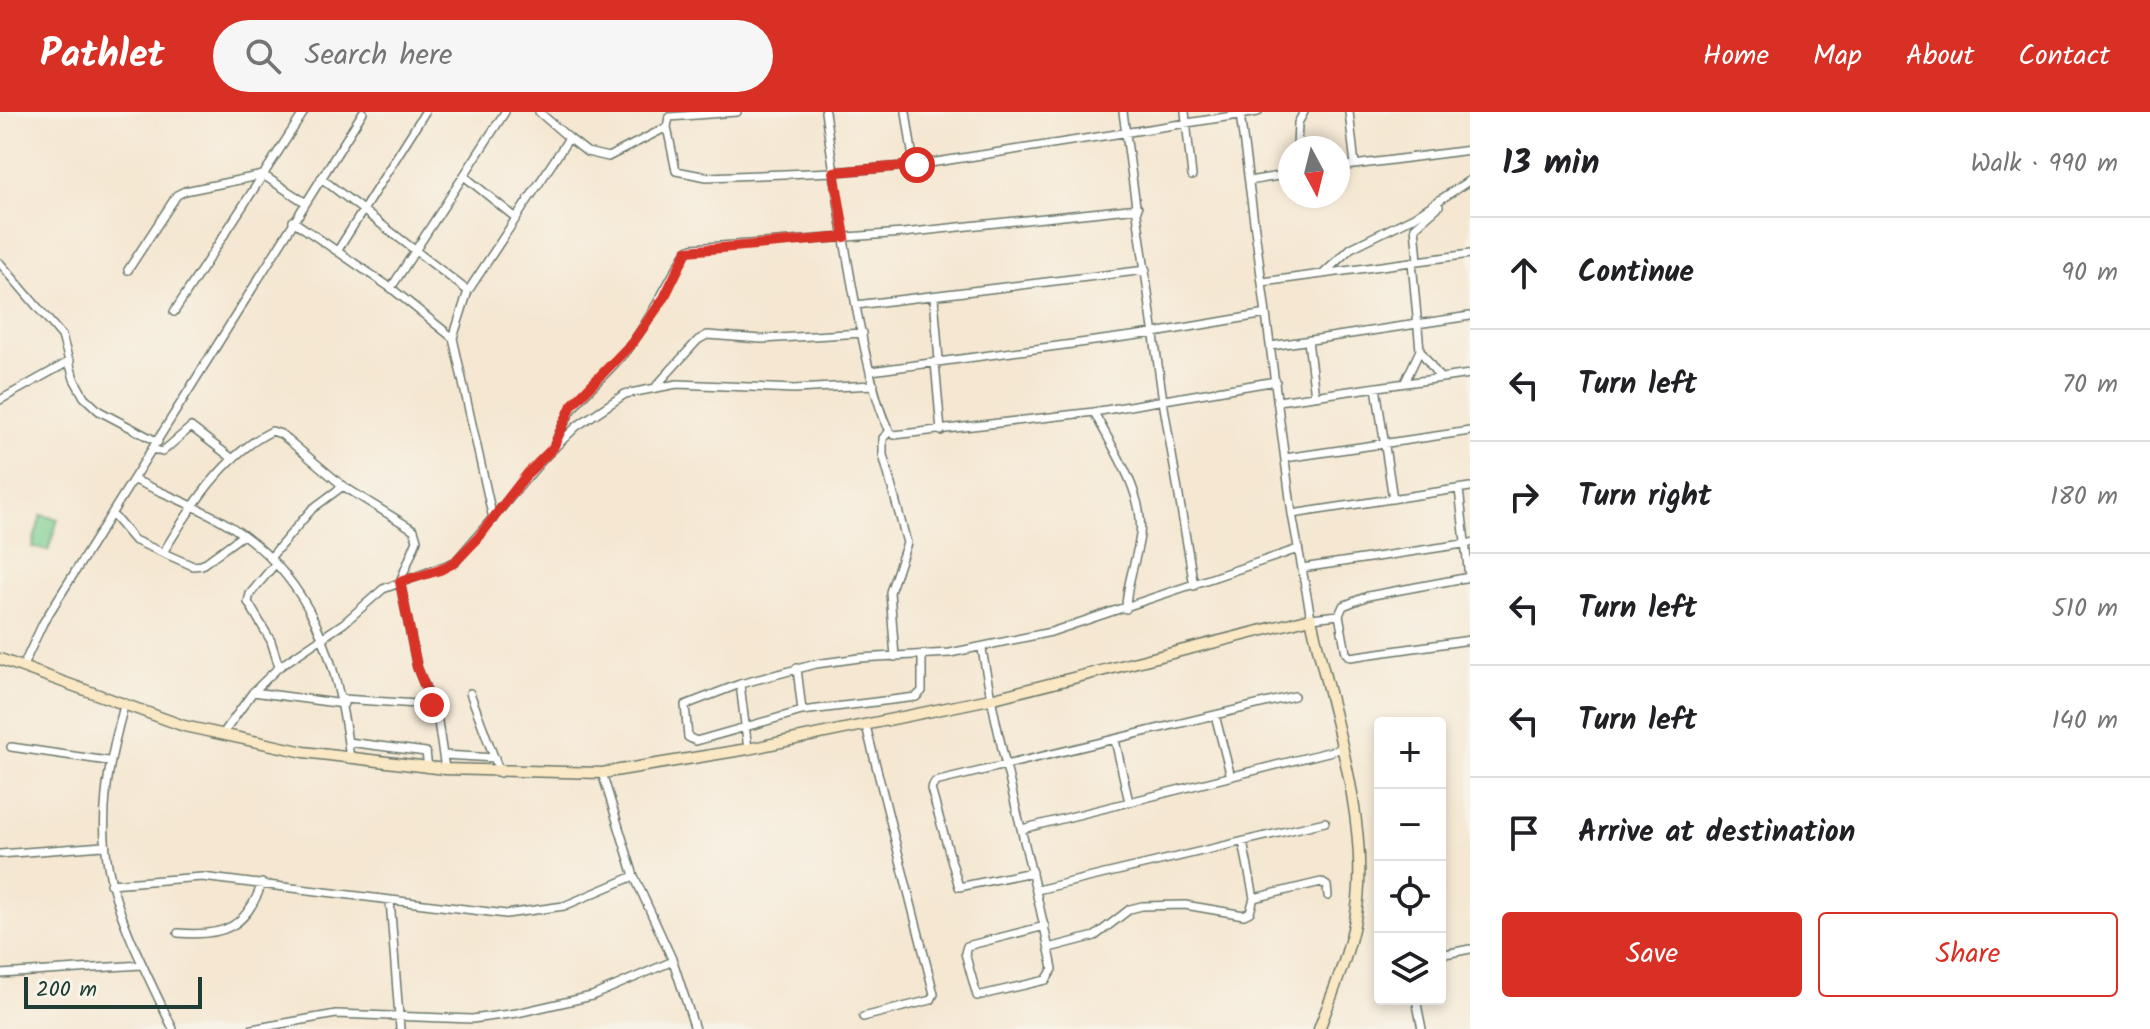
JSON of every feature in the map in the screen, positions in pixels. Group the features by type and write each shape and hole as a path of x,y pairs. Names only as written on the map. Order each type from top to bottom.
{"street":[{"path":"174,312 304,112"},
{"path":"22,668 43,623 363,112"},
{"path":"338,250 425,112"},
{"path":"391,288 505,112"},
{"path":"539,112 587,152 608,157 667,127 673,116 737,112"},
{"path":"825,112 856,305 874,385 889,432"},
{"path":"906,112 914,165"},
{"path":"1123,112 1163,401 1194,586"},
{"path":"1185,112 1192,176"},
{"path":"667,127 673,165 681,174 763,176 914,165 1258,112"},
{"path":"1297,136 1298,123 1304,112"},
{"path":"1349,112 1355,165"},
{"path":"1240,114 1292,514 1358,846 1357,903 1344,962 1319,1029"},
{"path":"493,519 453,338 468,291 569,138"},
{"path":"1350,166 1470,150"},
{"path":"128,270 177,195 263,175 306,203"},
{"path":"464,176 516,218"},
{"path":"1249,181 1278,176"},
{"path":"321,178 468,291"},
{"path":"1323,274 1351,248 1443,199 1470,180"},
{"path":"1405,382 1420,350 1415,227 1443,199"},
{"path":"553,448 572,405 633,342 664,298 687,251 1138,208"},
{"path":"293,221 391,288 453,338"},
{"path":"1263,282 1470,254"},
{"path":"0,263 62,336 74,379 84,397 99,411 156,445 162,452 191,427 233,459"},
{"path":"856,305 1146,270"},
{"path":"934,297 941,431"},
{"path":"871,371 1154,333 1266,314"},
{"path":"1271,346 1470,316"},
{"path":"657,385 698,340 707,335 762,339 863,333"},
{"path":"1308,341 1315,396"},
{"path":"1420,350 1440,378"},
{"path":"0,400 70,361"},
{"path":"1278,401 1470,374"},
{"path":"889,432 902,436 1094,412 1276,381"},
{"path":"222,735 253,692 279,667 324,637 383,589 455,562 528,473 604,405 625,394 657,385 794,389 874,385"},
{"path":"1376,387 1393,499"},
{"path":"1094,412 1139,510 1140,537 1126,593 1126,609"},
{"path":"164,551 191,507 233,459 252,441 272,431 281,434 343,486 417,534 400,582 417,667 432,705 445,769"},
{"path":"1285,458 1470,431"},
{"path":"889,432 883,438 883,455 908,550 890,592 895,657"},
{"path":"133,479 243,535 272,561 312,613 324,637 344,701 350,759"},
{"path":"279,667 266,630 248,602 250,594 312,509 343,486"},
{"path":"1292,514 1470,487"},
{"path":"1459,489 1469,577 1361,598 1343,606 1339,615 1348,657 1470,640"},
{"path":"112,514 134,540 198,566 243,535"},
{"path":"1302,568 1467,543"},
{"path":"922,655 921,695 802,711 692,741 684,708 688,702 740,684 797,668 859,658 982,649 1126,609 1298,549"},
{"path":"0,659 124,706 222,735 350,759 428,768 500,773 602,773 866,726 990,699 1311,618 1339,615"},
{"path":"982,649 990,699 1037,890 1045,926 1053,969 1046,980 977,996 965,953 967,946 1045,926"},
{"path":"797,668 802,711"},
{"path":"740,684 748,749"},
{"path":"253,692 432,705"},
{"path":"470,693 500,773"},
{"path":"1032,872 959,887 931,789 935,782 1294,696"},
{"path":"124,706 108,761 103,846 110,884 142,965 173,1029"},
{"path":"1215,715 1231,777"},
{"path":"863,1017 931,1000 934,994 866,726"},
{"path":"1115,740 1129,802"},
{"path":"348,742 426,752 428,768"},
{"path":"11,747 108,761"},
{"path":"386,763 387,747"},
{"path":"1022,829 1340,749"},
{"path":"444,755 495,758"},
{"path":"602,773 634,876 673,961 695,1029"},
{"path":"1037,890 1325,822"},
{"path":"1049,948 1095,936 1130,909 1185,905 1244,915 1250,912 1254,898 1243,842"},
{"path":"0,854 103,846"},
{"path":"110,884 202,877 506,914 537,912 593,895 634,876"},
{"path":"1254,898 1321,882 1327,886 1328,896"},
{"path":"178,933 213,932 239,922 252,910 262,883"},
{"path":"390,900 400,1029"},
{"path":"1446,954 1470,949"},
{"path":"252,1029 321,1015 472,1019 545,1008 592,996 673,961"},
{"path":"0,974 142,965"},
{"path":"1417,1005 1422,1029"}],"green space":[{"path":"41,515 58,519 48,551 32,547"}],"route":[{"path":"432,705 417,667 400,582 455,562 478,538 528,473 553,448 572,405 621,358 633,342 664,298 687,251 745,243 845,237 834,172 917,165"}]}
